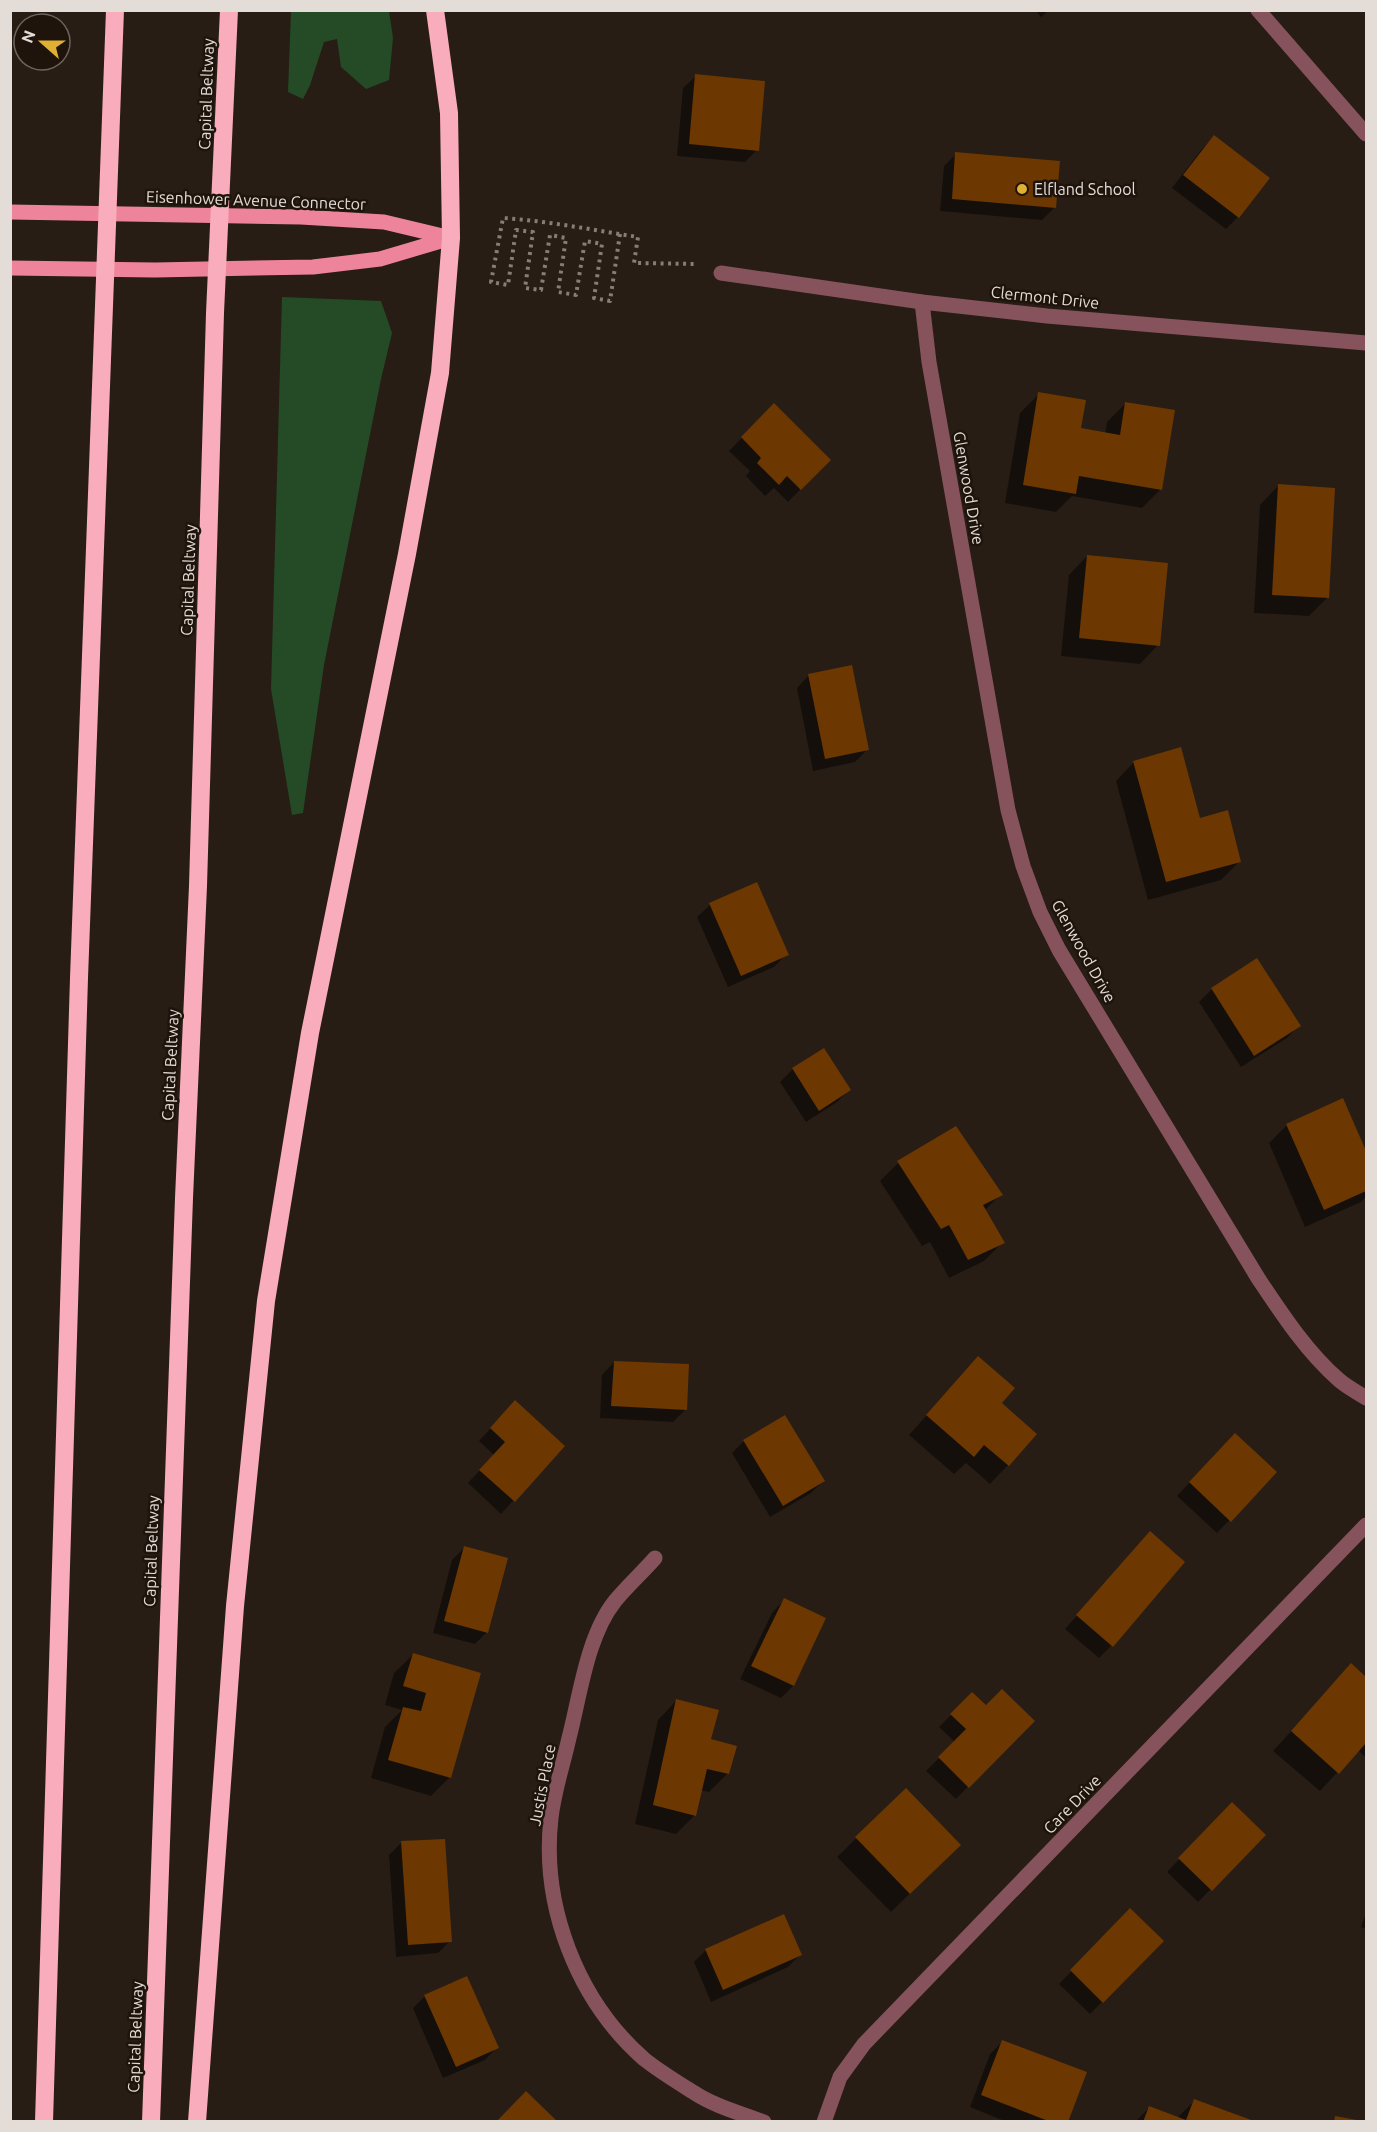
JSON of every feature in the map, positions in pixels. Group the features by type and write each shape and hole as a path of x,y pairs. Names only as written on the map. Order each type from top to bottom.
{"highway":[{"path":"44,2121 78,1013 115,10"},
{"name":"Capital Beltway","path":"151,2121 182,1246 198,874 215,313 229,10"},
{"path":"197,2121 235,1606 266,1300 310,1033 407,554 440,374 450,238 449,113 435,10"}],"main road":[{"name":"Eisenhower Avenue Connector","path":"10,212 301,217 384,222 450,238"},
{"path":"10,268 155,270 313,267 380,260 450,238"}],"street":[{"path":"1258,10 1366,134"},
{"name":"Clermont Drive","path":"721,273 922,302 1047,316 1366,343"},
{"name":"Glenwood Drive","path":"922,302 931,373 1008,810 1023,866 1038,908 1059,950 1263,1286 1292,1328 1316,1357 1340,1381 1366,1398"},
{"name":"Care Drive","path":"824,2121 840,2077 864,2044 1366,1525"},
{"name":"Justis Place","path":"655,1558 614,1603 597,1632 588,1664 551,1819 550,1874 557,1913 574,1963 594,2000 620,2034 645,2059 694,2093 711,2102 764,2121"}],"path":[{"path":"620,234 609,301 594,298 603,244 585,240 576,296 558,292 566,238 550,235 541,290 525,288 533,232 516,230 508,285 491,282 503,218 508,218 620,234 638,237 634,263 719,264 721,273"}],"green space":[{"path":"291,11 389,11 393,38 389,80 366,89 341,67 337,39 324,42 303,99 288,92"},
{"path":"282,297 381,301 392,333 324,665 303,813 292,815 271,689"}],"building":[{"path":"695,74 765,81 759,151 689,144"},
{"path":"1214,135 1270,178 1239,218 1183,175"},
{"path":"955,152 1060,161 1056,208 952,199"},
{"path":"1038,392 1086,400 1081,428 1120,435 1125,402 1175,410 1162,490 1079,476 1076,494 1023,485"},
{"path":"774,403 831,460 801,490 787,476 779,485 757,463 761,458 741,437"},
{"path":"1278,484 1335,488 1329,598 1272,595"},
{"path":"1087,555 1168,563 1160,646 1079,638"},
{"path":"852,665 869,750 825,759 808,674"},
{"path":"1181,747 1200,818 1228,810 1241,862 1166,882 1133,761"},
{"path":"757,882 789,955 741,976 709,903"},
{"path":"1257,958 1301,1026 1254,1056 1211,988"},
{"path":"824,1048 851,1090 819,1111 792,1068"},
{"path":"1343,1098 1366,1151 1366,1191 1324,1210 1286,1124"},
{"path":"956,1126 1003,1195 983,1205 1005,1243 968,1260 949,1225 941,1229 897,1161"},
{"path":"978,1356 1015,1388 1002,1403 1037,1434 1009,1466 984,1445 974,1457 926,1415"},
{"path":"614,1361 689,1364 687,1410 611,1406"},
{"path":"515,1400 565,1446 515,1502 479,1470 505,1442 490,1428"},
{"path":"785,1415 825,1481 783,1506 743,1440"},
{"path":"1235,1433 1277,1472 1231,1522 1189,1482"},
{"path":"1150,1531 1185,1562 1113,1647 1076,1615"},
{"path":"464,1546 508,1558 488,1633 444,1621"},
{"path":"784,1598 826,1618 794,1686 751,1666"},
{"path":"413,1653 481,1673 451,1778 388,1760 403,1707 421,1711 426,1693 403,1686"},
{"path":"1351,1663 1366,1677 1366,1743 1339,1774 1291,1731"},
{"path":"1002,1689 1035,1721 969,1788 938,1757 966,1729 950,1714 972,1692 986,1705"},
{"path":"676,1699 719,1710 711,1739 737,1746 729,1774 707,1769 696,1816 653,1805"},
{"path":"906,1788 961,1845 910,1894 855,1837"},
{"path":"1232,1802 1266,1835 1212,1891 1178,1858"},
{"path":"445,1839 452,1942 408,1945 401,1841"},
{"path":"1130,1908 1164,1941 1103,2003 1070,1970"},
{"path":"784,1914 802,1955 723,1990 705,1949"},
{"path":"467,1976 499,2048 456,2067 424,1995"},
{"path":"1002,2040 1087,2072 1068,2122 1051,2122 981,2095"},
{"path":"526,2091 558,2122 496,2122"},
{"path":"1194,2099 1254,2122 1143,2122 1149,2106 1186,2120"},
{"path":"1335,2116 1357,2120 1357,2122 1334,2122"}],"place":[{"name":"Elfland School","path":"1022,189"}]}
